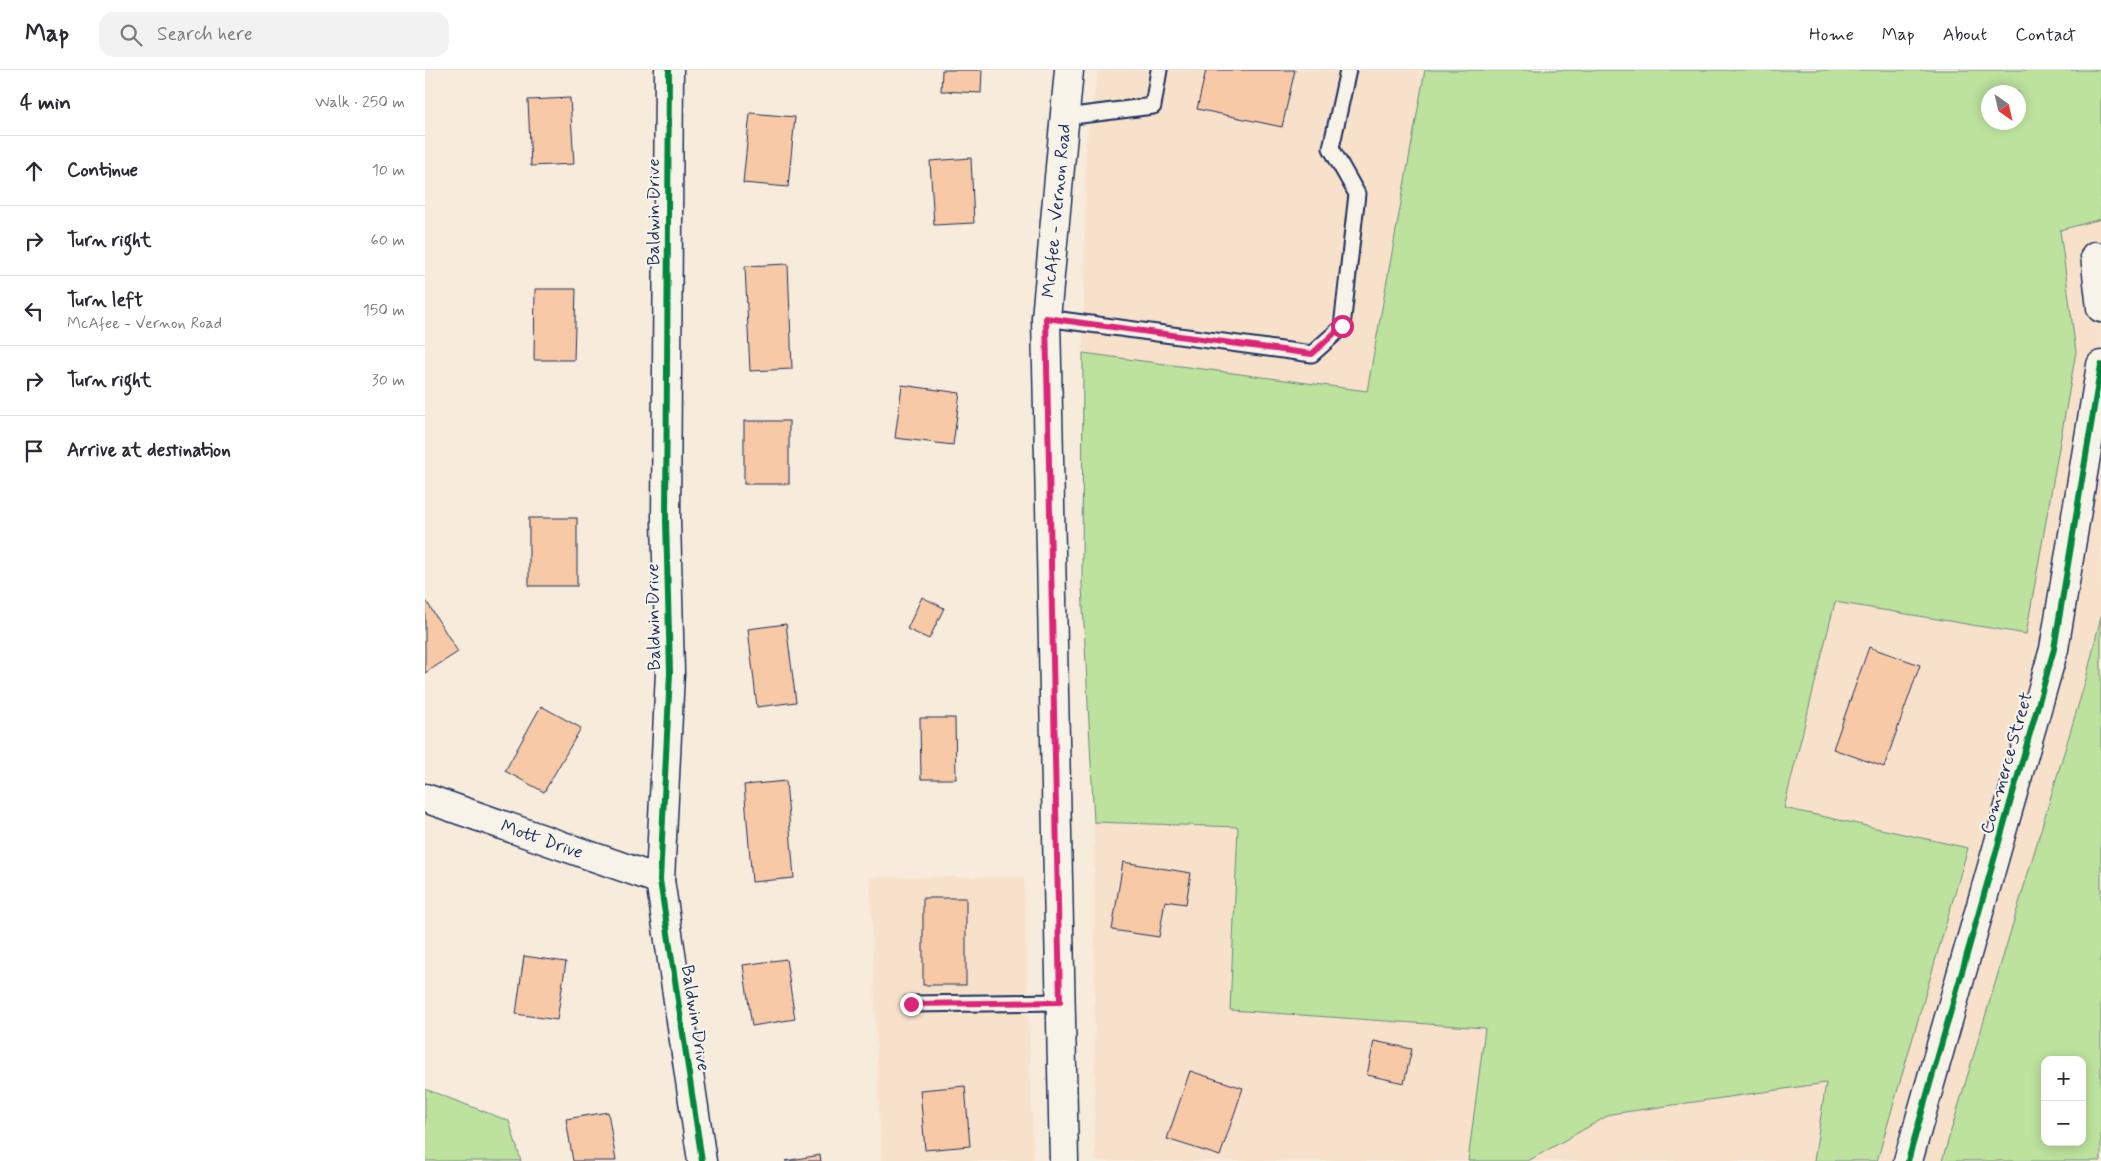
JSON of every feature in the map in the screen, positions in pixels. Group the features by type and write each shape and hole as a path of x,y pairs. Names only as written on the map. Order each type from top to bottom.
{"street":[{"name":"Baldwin Drive","path":"669,70 666,520 670,673 660,880 702,1161"},
{"name":"McAfee - Vernon Road","path":"1063,1161 1046,318 1069,70"},
{"path":"2095,256 2101,308"},
{"name":"Commerce Street","path":"1908,1161 2054,649 2101,366"},
{"name":"Mott Drive","path":"425,798 660,880"}],"lane":[{"path":"1065,117 1153,106 1159,70"},
{"path":"1046,318 1312,354 1342,326 1357,194 1331,148 1348,70"},
{"path":"911,1004 1060,1002"}],"shaded area":[{"path":"1098,70 1425,70 1367,392 1083,353 1086,144"},
{"path":"2101,219 2101,616 2086,679 1942,1161 1877,1161 1968,848 1784,809 1835,602 2025,634 2076,352 2060,230"},
{"path":"1094,822 1238,827 1230,1010 1485,1028 1479,1161 1095,1161"},
{"path":"870,877 1024,877 1033,1161 881,1161"},
{"path":"1827,1083 1814,1161 1528,1161 1611,1114"}],"green space":[{"path":"1425,70 2101,70 2101,219 2060,230 2076,352 2026,634 1835,602 1784,808 1968,848 1877,1161 1814,1161 1826,1083 1611,1114 1528,1161 1468,1161 1485,1028 1230,1010 1238,827 1094,822 1082,586 1083,353 1367,391"},
{"path":"2101,616 2101,1161 1942,1161 2086,679"},
{"path":"425,1089 509,1121 521,1161 425,1161"}],"building":[{"path":"942,70 982,70 981,93 941,91"},
{"path":"1206,70 1295,70 1282,127 1197,109"},
{"path":"570,98 574,164 531,166 528,100"},
{"path":"750,113 795,117 788,187 743,183"},
{"path":"971,158 974,223 934,225 930,161"},
{"path":"788,264 792,369 750,371 745,266"},
{"path":"535,289 576,289 574,360 534,360"},
{"path":"902,385 960,393 953,445 895,438"},
{"path":"744,421 789,421 789,484 744,484"},
{"path":"529,518 577,518 577,586 529,586"},
{"path":"922,597 944,608 929,639 907,629"},
{"path":"425,599 458,652 425,673"},
{"path":"786,624 796,702 757,707 748,629"},
{"path":"1869,647 1920,665 1884,767 1833,749"},
{"path":"541,706 581,728 544,792 505,771"},
{"path":"920,718 955,718 956,779 921,779"},
{"path":"786,781 794,878 752,882 744,785"},
{"path":"1123,862 1191,873 1186,904 1165,901 1159,937 1112,930"},
{"path":"923,898 966,898 966,985 923,985"},
{"path":"524,956 566,962 557,1020 516,1014"},
{"path":"786,959 795,1019 752,1026 743,965"},
{"path":"1374,1041 1412,1049 1404,1083 1367,1075"},
{"path":"1190,1071 1243,1088 1220,1156 1167,1139"},
{"path":"965,1086 970,1146 925,1150 920,1090"},
{"path":"608,1112 616,1161 573,1161 566,1119"},
{"path":"820,1155 821,1161 785,1161"}],"cycle path":[{"path":"669,70 666,520 670,673 660,880 702,1161"},
{"path":"1908,1161 2054,649 2101,365"}],"route":[{"path":"911,1004 1060,1002 1046,318 1312,354 1342,326"}]}
